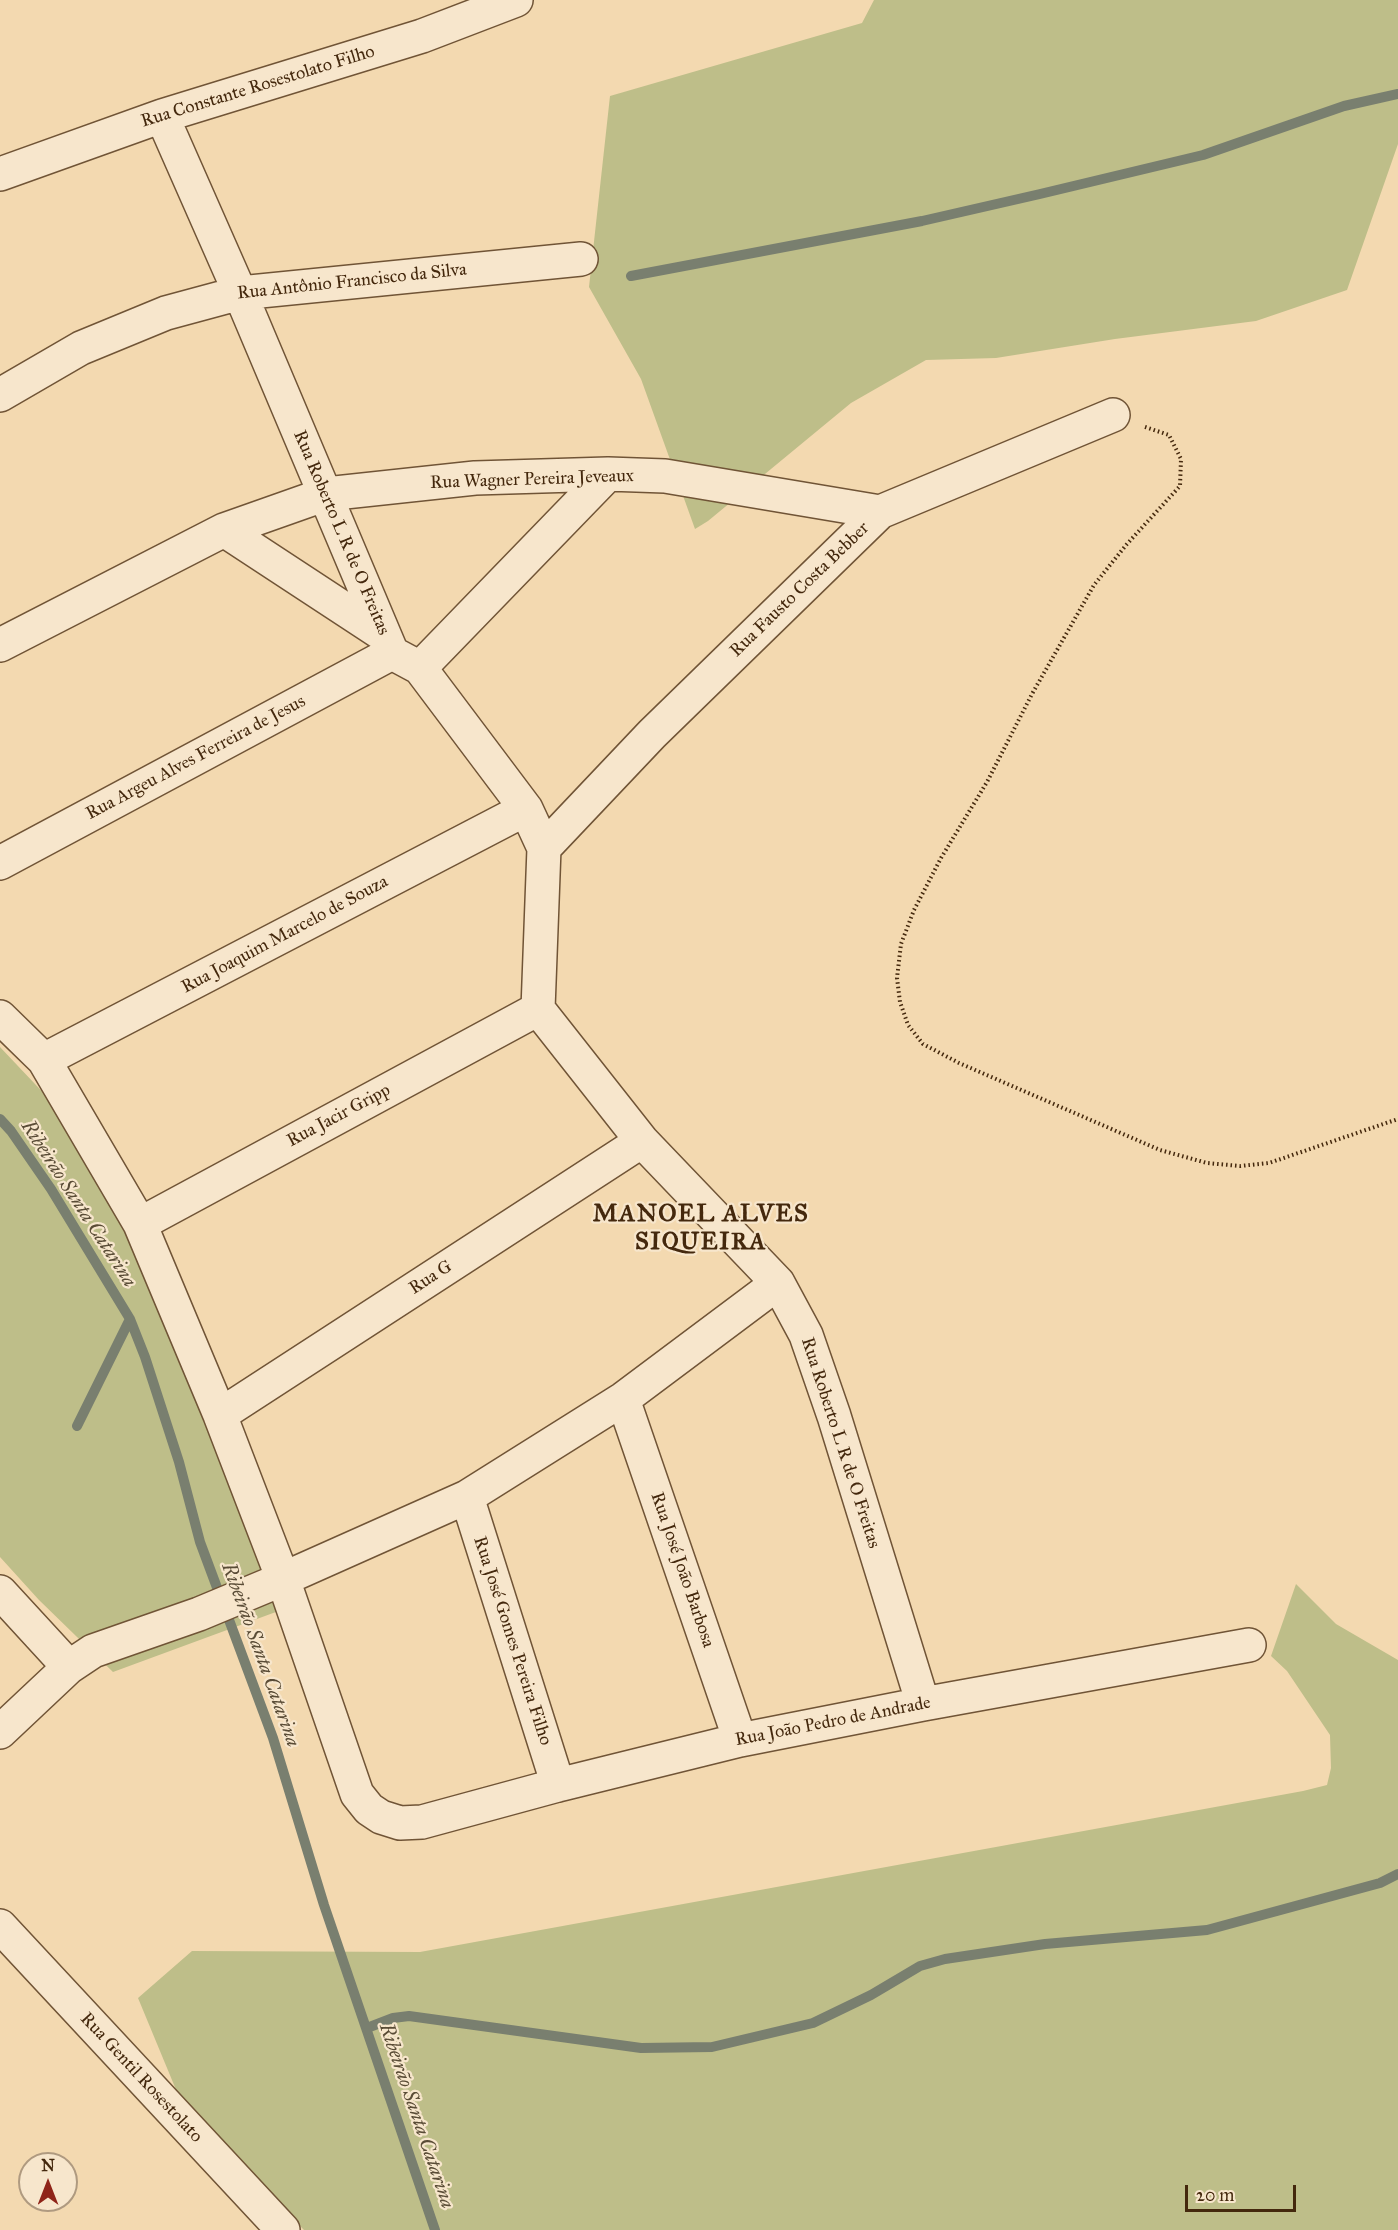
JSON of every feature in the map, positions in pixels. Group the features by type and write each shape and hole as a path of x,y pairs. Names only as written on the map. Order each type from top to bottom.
{"street":[{"name":"Rua Constante Rosestolato Filho","path":"0,174 162,116 422,36 516,0"},
{"name":"Rua Roberto L R de O Freitas","path":"162,116 240,293 388,644 420,668 526,809 544,848 538,1009 642,1141 778,1283 806,1335 831,1406 923,1704"},
{"name":"Rua Antônio Francisco da Silva","path":"0,395 81,348 166,313 240,293 581,259"},
{"name":"Rua Fausto Costa Bebber","path":"544,848 652,734 880,512 1113,416"},
{"name":"Rua Wagner Pereira Jeveaux","path":"0,645 224,530 326,494 475,478 608,474 665,476 880,512"},
{"path":"420,668 608,474"},
{"path":"224,530 388,644"},
{"name":"Rua Argeu Alves Ferreira de Jesus","path":"0,862 388,644"},
{"name":"Rua Joaquim Marcelo de Souza","path":"45,1060 526,809"},
{"name":"Rua Jacir Gripp","path":"140,1224 538,1009"},
{"name":"Rua João Pedro de Andrade","path":"0,1017 45,1060 140,1224 220,1415 283,1579 357,1794 369,1809 381,1817 400,1823 422,1822 558,1785 740,1740 923,1704 1249,1645"},
{"name":"Rua G","path":"220,1415 642,1141"},
{"path":"0,1732 69,1667 93,1651 199,1614 466,1497 623,1399 778,1283"},
{"name":"Rua José João Barbosa","path":"623,1399 740,1740"},
{"name":"Rua José Gomes Pereira Filho","path":"466,1497 558,1785"},
{"path":"0,1592 69,1667"},
{"name":"Rua Gentil Rosestolato","path":"0,1926 283,2230"}],"path":[{"path":"1113,416 1169,435 1181,459 1180,486 1127,544 1094,585 1032,694 987,782 941,858 914,910 901,944 897,978 900,1002 908,1024 923,1044 959,1063 1160,1150 1207,1163 1240,1166 1269,1163 1398,1119"}],"green space":[{"path":"874,0 1398,0 1398,144 1347,290 1256,321 1115,339 996,358 926,360 851,403 708,521 695,529 641,379 589,287 610,96 862,23"},
{"path":"0,1047 52,1102 114,1192 284,1609 113,1672 39,1600 0,1557"},
{"path":"1296,1584 1336,1624 1398,1660 1398,2230 304,2230 184,2109 138,1998 192,1951 420,1952 1327,1785 1331,1768 1330,1735 1287,1671 1271,1656"}],"waterway":[{"path":"631,276 922,221 1040,194 1203,155 1344,106 1398,94"},
{"name":"Ribeirão Santa Catarina","path":"0,1119 11,1131 51,1189 130,1319 145,1357 179,1462 200,1542 273,1738 324,1905 435,2230"},
{"path":"77,1426 130,1319"},
{"path":"367,2028 393,2018 409,2016 641,2048 712,2047 813,2023 871,1995 920,1966 945,1959 1045,1944 1207,1930 1380,1883 1398,1874"}],"district":[{"name":"MANOEL ALVES SIQUEIRA","path":"701,1229"}]}
